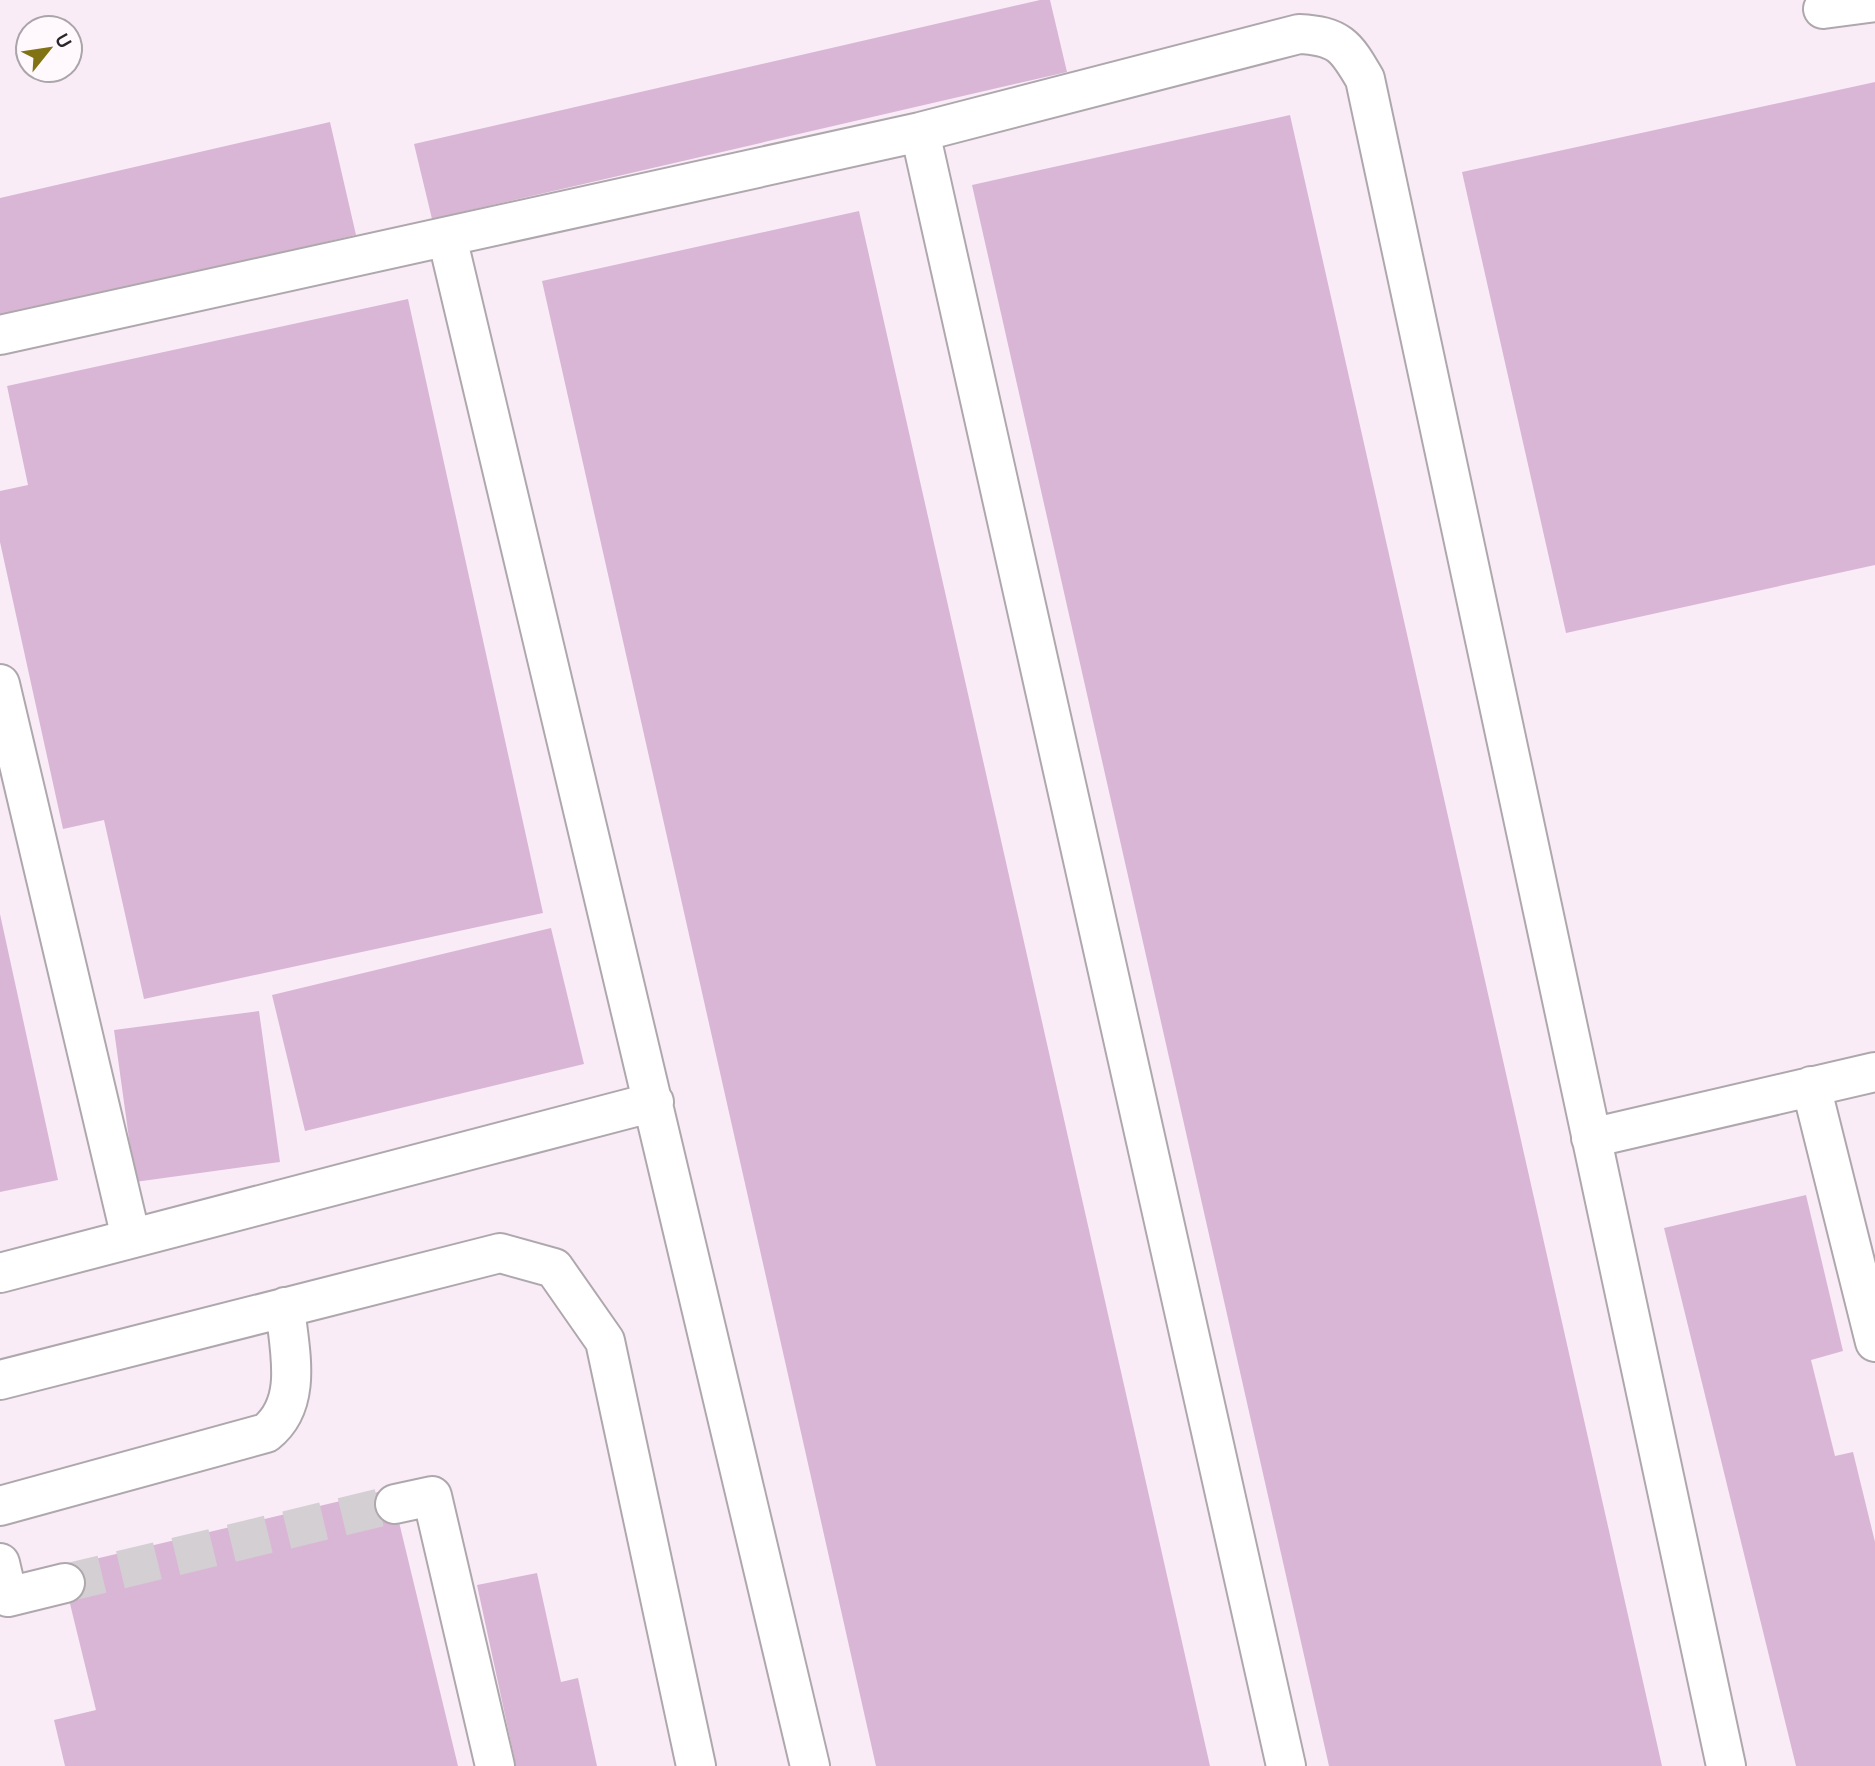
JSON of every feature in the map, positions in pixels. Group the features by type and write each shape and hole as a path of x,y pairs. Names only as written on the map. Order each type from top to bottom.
{"street":[{"path":"1823,9 1875,2"},
{"path":"0,335 920,132 1299,34 1327,36 1348,50 1365,79 1726,1766"},
{"path":"920,132 1286,1766"},
{"path":"447,237 810,1766"},
{"path":"0,684 131,1238"},
{"path":"1591,1138 1875,1072"},
{"path":"1811,1086 1875,1342"},
{"path":"0,1273 654,1102"},
{"path":"0,1380 500,1253 554,1268 605,1341 696,1766"},
{"path":"0,1506 266,1433 279,1422 291,1394 285,1307"},
{"path":"395,1504 432,1496 495,1766"},
{"path":"0,1563 8,1597 65,1583"}],"shaded area":[{"path":"0,0 1875,0 1875,1766 0,1766"}],"building":[{"path":"1040,0 1050,0 1067,72 432,219 414,144"},
{"path":"1875,82 1875,565 1566,633 1462,172"},
{"path":"1290,115 1662,1766 1329,1766 972,185"},
{"path":"330,122 356,235 0,317 0,198"},
{"path":"859,211 1210,1766 876,1766 542,281"},
{"path":"408,299 543,913 144,999 104,820 63,829 0,542 0,491 28,485 7,386"},
{"path":"0,914 58,1180 0,1192"},
{"path":"551,928 584,1064 305,1131 272,995"},
{"path":"259,1011 280,1162 135,1182 114,1030"},
{"path":"1806,1195 1843,1351 1811,1360 1835,1456 1853,1452 1875,1542 1875,1766 1796,1766 1664,1228"},
{"path":"391,1489 458,1766 65,1766 54,1720 96,1710 61,1567"},
{"path":"537,1573 561,1682 578,1678 597,1766 516,1766 477,1585"}],"tunnel":[{"path":"65,1583 395,1504"}]}
